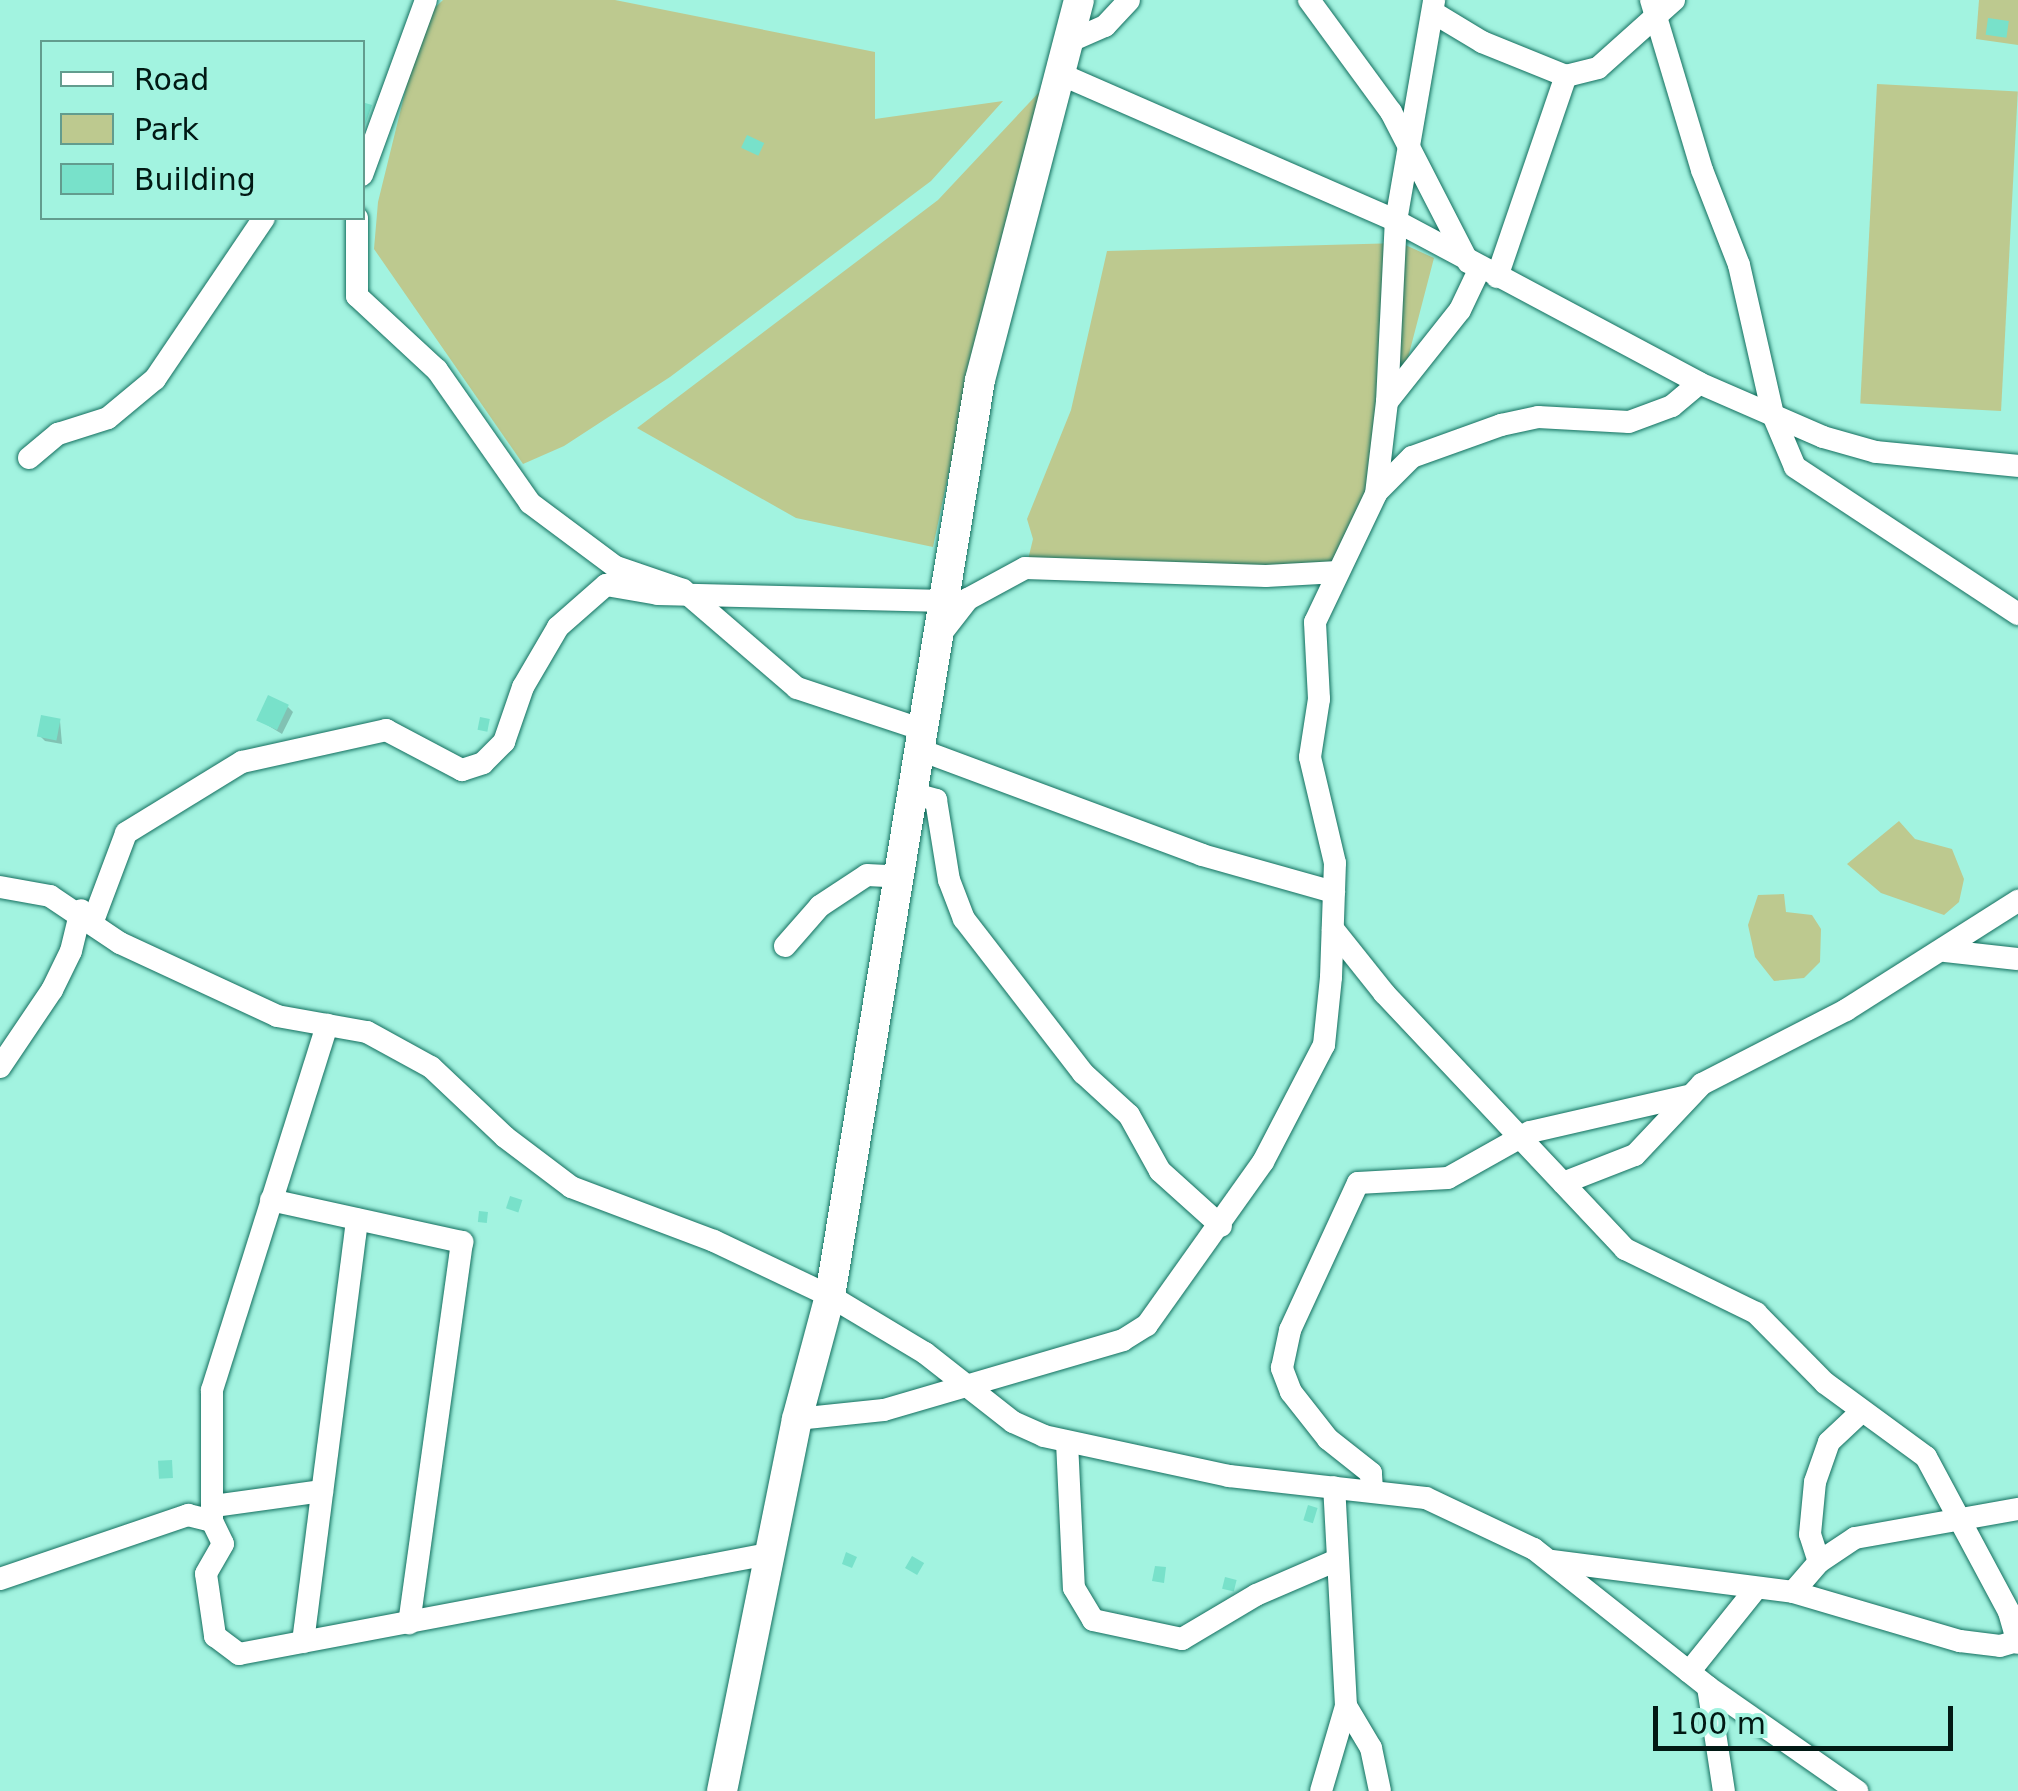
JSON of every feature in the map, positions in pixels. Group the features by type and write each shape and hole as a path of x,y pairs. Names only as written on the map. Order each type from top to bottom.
{"street":[{"path":"365,159 370,132 426,0"},
{"path":"722,1791 797,1419 830,1296 925,741 980,380 1079,0"},
{"path":"1066,43 1104,26 1129,0"},
{"path":"1309,0 1345,43 1482,269"},
{"path":"1376,494 1387,402 1396,221 1434,6 1482,42 1566,76 1598,68 1661,5"},
{"path":"1661,5 1702,170 1739,265 1773,416 1804,478 2018,614"},
{"path":"1058,74 1396,221 1699,383 1773,416 1876,452 2018,466"},
{"path":"1387,402 1460,310 1482,269 1566,76"},
{"path":"30,458 58,434 108,418 156,379 263,220"},
{"path":"356,220 357,296 437,370 530,503 616,567 682,590 797,688 1202,855 1334,892"},
{"path":"797,1419 884,1410 974,1386 1085,1356 1147,1325 1222,1226 1324,1044 1334,892 1330,836 1310,757 1319,699 1315,622 1376,494 1398,466 1428,450 1538,417 1628,422 1672,406 1699,383"},
{"path":"940,635 968,600 1025,568 1266,576 1338,572"},
{"path":"0,1067 58,977 126,833 166,803 242,762 386,730 462,770 483,762 504,742 523,688 558,626 606,585 658,594 682,590 945,601"},
{"path":"914,794 936,800 949,880 964,919 1083,1074 1129,1115 1160,1171 1222,1226"},
{"path":"785,946 820,906 866,876 901,876"},
{"path":"0,887 50,896 87,916 120,943 277,1016 367,1032 431,1066 526,1156 571,1187 714,1241 830,1296 974,1386 1012,1422 1067,1442 1194,1470 1426,1498 1552,1560 1708,1687 1857,1791"},
{"path":"1372,1490 1370,1474 1328,1439 1291,1392 1282,1368 1290,1330 1358,1183 1448,1178 1518,1138 1687,1096 1945,951 2018,901"},
{"path":"1333,928 1518,1138 1625,1249 1756,1313 1862,1411 1926,1457 1962,1518 2017,1642 1960,1641 1793,1592 1704,1585 1639,1567 1552,1560"},
{"path":"1945,951 2018,959"},
{"path":"328,1025 212,1390 208,1465 213,1513 223,1544 206,1574 215,1636 240,1654 768,1554"},
{"path":"1563,1183 1635,1155 1687,1096"},
{"path":"271,1200 462,1242 409,1623"},
{"path":"302,1642 356,1219"},
{"path":"1819,1562 1810,1521 1815,1482 1830,1442 1862,1411"},
{"path":"1067,1442 1074,1588 1093,1620 1182,1639 1256,1595 1337,1560"},
{"path":"1321,1791 1346,1706 1334,1487"},
{"path":"0,1580 188,1515 322,1491"},
{"path":"1793,1592 1819,1562 1855,1538 2018,1508"},
{"path":"1689,1672 1756,1590"},
{"path":"1708,1687 1724,1791"},
{"path":"1346,1706 1371,1748 1380,1791"}],"green space":[{"path":"443,0 615,0 875,52 875,119 1003,101 931,181 670,377 564,446 523,464 374,249 378,202 423,19"},
{"path":"1979,0 2018,0 2018,45 1976,39"},
{"path":"1877,84 2018,91 2001,411 1860,404"},
{"path":"1044,87 972,363 933,547 796,518 637,428 938,200"},
{"path":"1401,243 1434,258 1373,492 1332,577 1025,572 1033,539 1027,519 1071,410 1107,251"},
{"path":"1899,821 1915,839 1952,849 1964,879 1959,902 1944,915 1881,893 1847,864"},
{"path":"1784,894 1786,912 1812,915 1821,929 1820,962 1804,978 1774,981 1755,957 1748,925 1758,895"}],"building":[{"path":"1988,18 2009,21 2006,38 1986,35"},
{"path":"365,103 372,105 365,125"},
{"path":"747,135 764,143 758,156 741,148"},
{"path":"268,695 289,705 277,730 256,720"},
{"path":"41,715 61,719 56,740 37,737"},
{"path":"480,717 490,719 487,732 478,730"},
{"path":"510,1196 522,1200 518,1212 506,1208"},
{"path":"479,1211 488,1212 487,1223 478,1222"},
{"path":"172,1460 173,1478 159,1479 158,1461"},
{"path":"1308,1505 1318,1508 1313,1523 1303,1520"},
{"path":"846,1552 857,1557 852,1568 842,1564"},
{"path":"912,1556 924,1563 917,1575 905,1568"},
{"path":"1155,1566 1166,1567 1164,1583 1152,1581"},
{"path":"1225,1577 1237,1580 1234,1592 1222,1589"}]}
